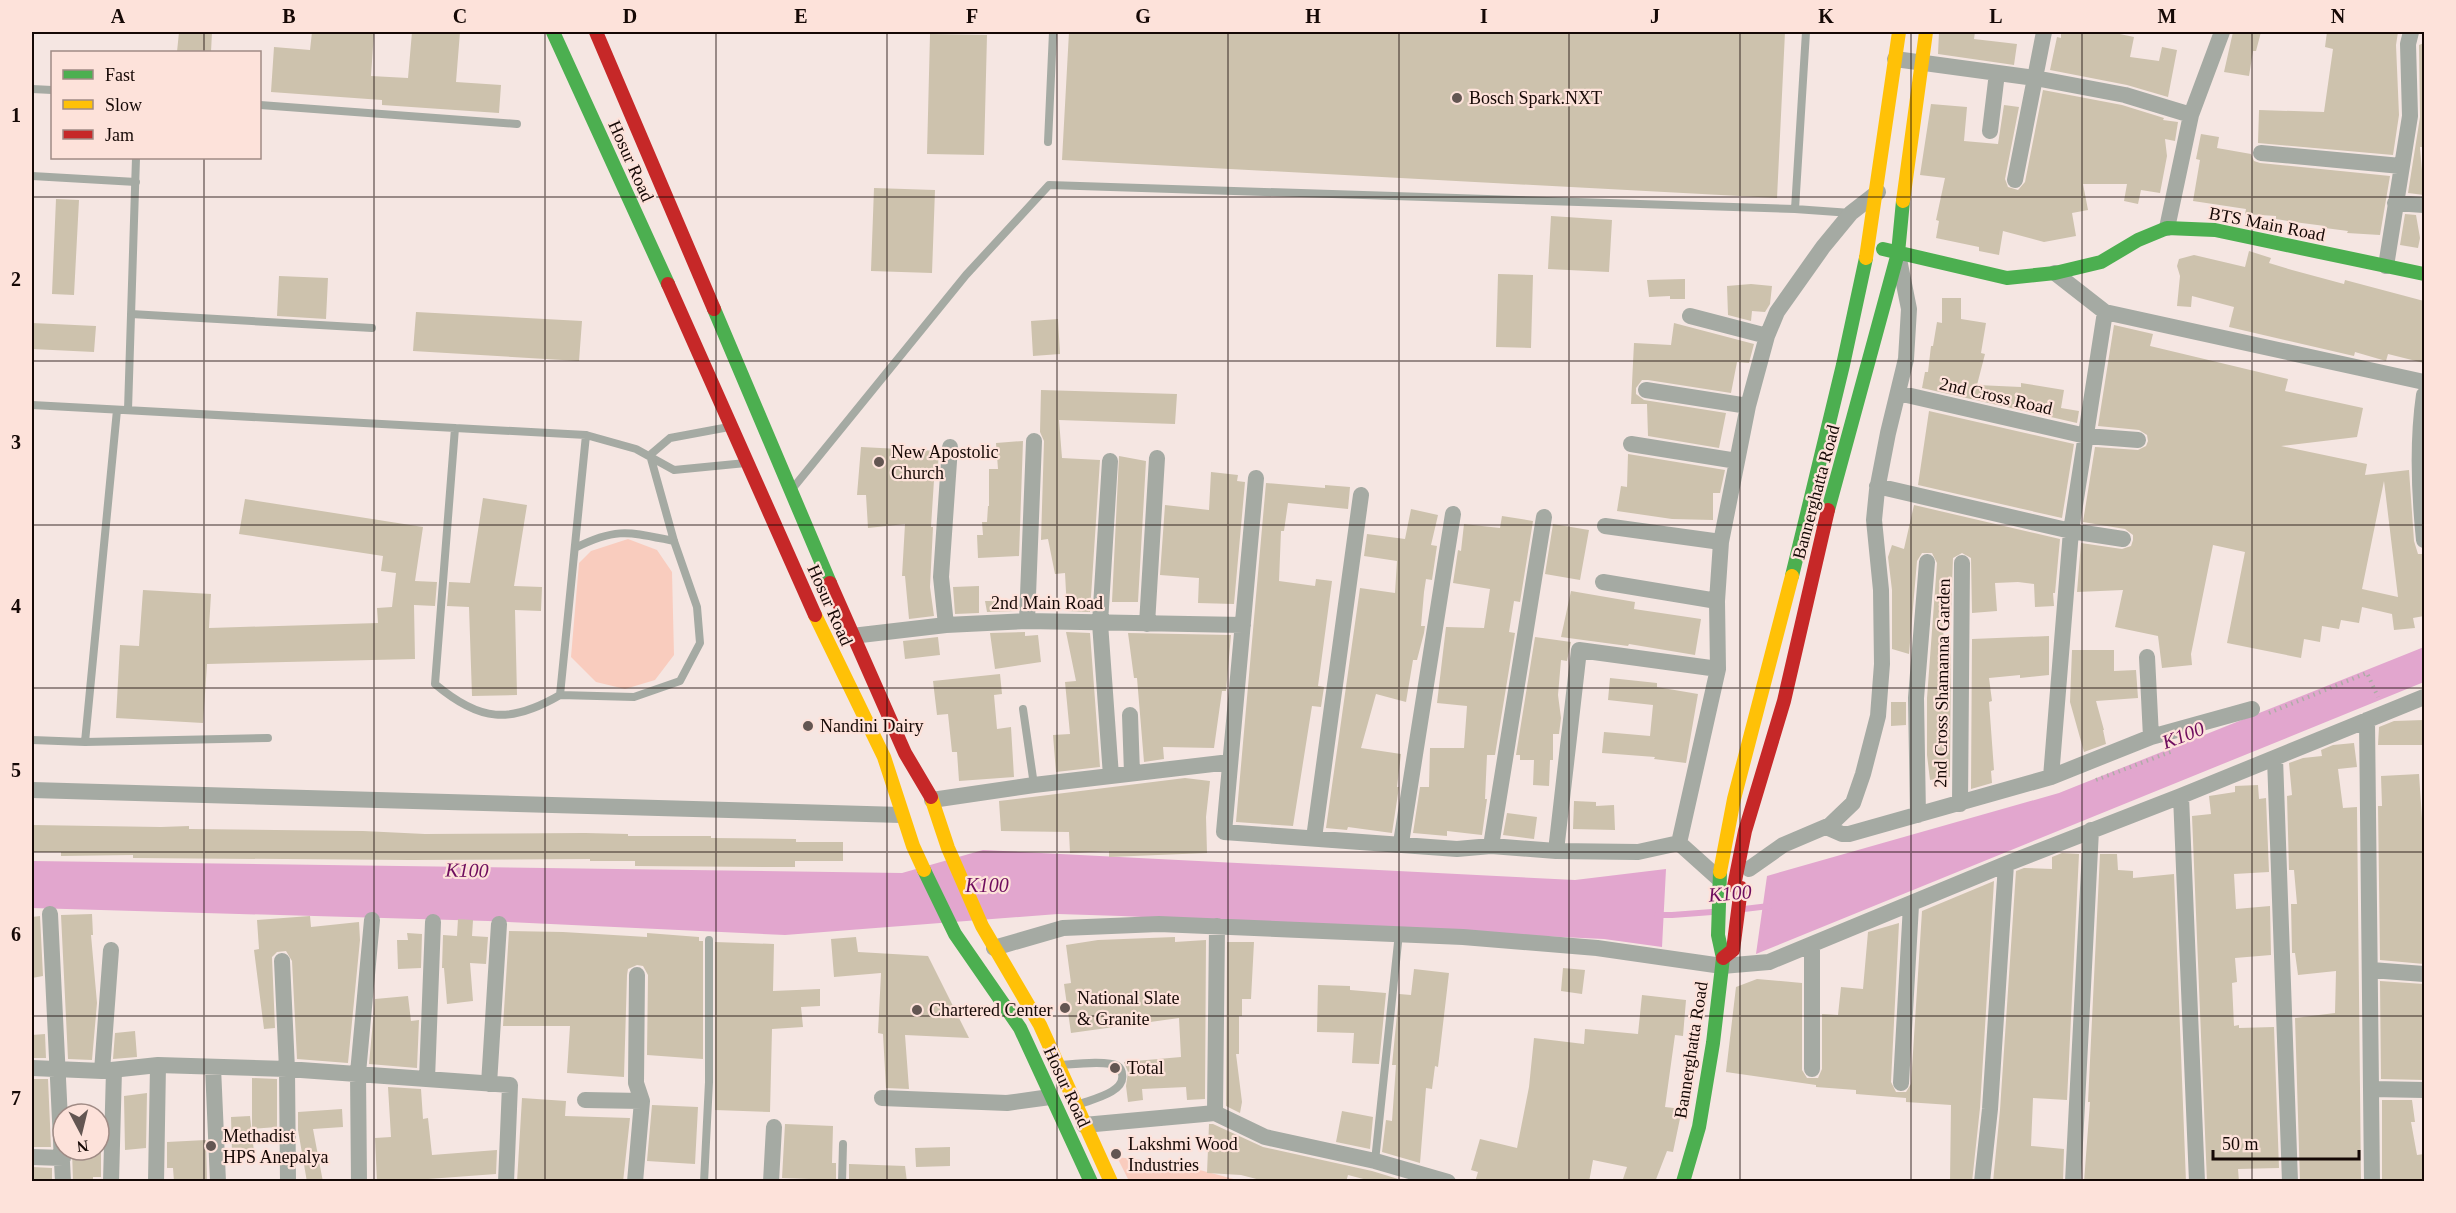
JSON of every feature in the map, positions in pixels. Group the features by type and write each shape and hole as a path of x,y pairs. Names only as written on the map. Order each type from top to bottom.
{"main road":[{"name":"Hosur Road","path":"553,32 749,463 829,648 884,757 901,815 913,846 955,934 1020,1028 1091,1182"},
{"name":"Hosur Road","path":"596,32 852,636 905,753 932,800 948,848 994,948 1040,1025 1111,1182"},
{"path":"1722,962 1718,947 1718,881 1722,843 1763,692 1823,452 1878,192 1899,32"},
{"name":"Bannerghatta Road","path":"1683,1182 1690,1162 1709,1076 1722,962 1733,950 1737,887 1745,831 1784,701 1822,532 1898,254 1898,236 1926,32"},
{"name":"BTS Main Road","path":"1868,245 1898,254 2007,278 2055,273 2101,262 2138,240 2167,228 2215,230 2424,274"},
{"name":"Bannerghatta Road","path":"1737,887 1749,869"}],"street":[{"path":"2015,180 2044,32"},
{"path":"2167,228 2191,115 2222,32"},
{"path":"2386,266 2401,166 2417,117 2408,44 2410,32"},
{"path":"1895,59 2035,78 2125,95 2191,115"},
{"path":"1990,131 1997,74"},
{"path":"2261,153 2401,166"},
{"path":"1679,843 1718,669 1717,602 1721,542 1748,406 1767,336 1777,312 1823,247 1851,213 1878,192"},
{"path":"2395,203 2424,205"},
{"path":"1749,869 1784,845 1826,827 1853,803 1878,716 1882,663 1881,590 1874,520 1877,486 1906,359 1909,309 1898,254"},
{"path":"2055,273 2105,312 2424,382"},
{"path":"2052,777 2071,531 2105,312"},
{"path":"1689,316 1767,336"},
{"path":"1646,390 1748,406"},
{"name":"2nd Cross Road","path":"1898,393 2086,436 2138,440"},
{"path":"2424,395 2419,429 2424,540"},
{"path":"1027,621 1034,441"},
{"path":"1631,444 1737,461"},
{"path":"946,625 941,577 950,447"},
{"path":"1147,624 1157,458"},
{"path":"1110,461 1100,622 1111,776"},
{"path":"1256,478 1224,832 1401,843 1457,849 1491,846 1556,851 1638,852 1679,843"},
{"path":"1877,486 2071,531 2123,539"},
{"path":"1314,838 1361,495"},
{"path":"1401,843 1453,514"},
{"path":"1491,846 1544,517"},
{"path":"1605,526 1721,542"},
{"path":"1918,815 1916,698 1927,562"},
{"name":"2nd Cross Shamanna Garden","path":"1960,804 1962,563"},
{"path":"1603,582 1717,602"},
{"name":"2nd Main Road","path":"852,636 946,625 1027,621 1243,625"},
{"path":"1556,851 1579,650 1718,669"},
{"path":"2147,657 2151,737"},
{"path":"994,948 1063,928 1159,924 1399,933 1597,948 1722,962 1769,962 2006,864 2424,697"},
{"path":"1826,827 1842,834 1848,834 1960,804 2052,777 2151,737 2252,709"},
{"path":"1130,715 1132,773"},
{"path":"2367,720 2372,1182"},
{"path":"2275,758 2290,1182"},
{"path":"932,800 1034,785 1230,762"},
{"path":"32,790 901,815"},
{"path":"2181,796 2197,1182"},
{"path":"2073,1182 2091,830"},
{"path":"1679,843 1718,881"},
{"path":"1982,1182 2006,864"},
{"path":"1901,1083 1911,905"},
{"path":"50,914 60,1102"},
{"path":"359,1182 358,1073 372,920"},
{"path":"427,1079 433,922"},
{"path":"489,1084 499,924"},
{"path":"1215,1113 1217,926"},
{"path":"1812,945 1812,1069"},
{"path":"111,950 108,1070 111,1182"},
{"path":"282,962 287,1069 288,1182"},
{"path":"2371,970 2424,974"},
{"path":"635,1182 642,1101 636,1083 637,975"},
{"path":"32,1068 108,1070 158,1065 287,1069 510,1085 506,1182"},
{"path":"156,1182 158,1065"},
{"path":"213,1067 218,1182"},
{"path":"2372,1089 2424,1090"},
{"path":"882,1098 1006,1103 1050,1097"},
{"path":"585,1100 642,1101"},
{"path":"1084,1125 1215,1113 1265,1137 1375,1161 1448,1182"},
{"path":"771,1182 774,1127"},
{"path":"32,1157 51,1158"},
{"path":"63,1162 63,1182"}],"lane":[{"path":"1048,142 1053,32"},
{"path":"1795,209 1806,32"},
{"path":"32,89 51,90"},
{"path":"261,105 517,124"},
{"path":"128,410 136,159"},
{"path":"32,176 136,182"},
{"path":"791,491 966,275 1049,185 1795,209 1851,213"},
{"path":"131,314 372,328"},
{"path":"32,405 586,435 619,443 650,455 674,470 749,463"},
{"path":"85,742 117,410"},
{"path":"650,455 670,438 732,426"},
{"path":"455,428 435,684 456,702 482,713 510,715 536,709 560,695 634,697 680,681 700,643 697,607 674,541 650,455"},
{"path":"560,695 586,435"},
{"path":"574,548 600,535 629,532 674,541"},
{"path":"1023,709 1034,785"},
{"path":"32,740 85,742 268,738"},
{"path":"1375,1161 1399,933"},
{"path":"704,1182 709,1082 709,940"},
{"path":"1058,1065 1104,1063 1118,1066 1121,1070 1122,1080 1119,1087 1076,1106"},
{"path":"842,1182 843,1144"}],"path":[{"path":"2367,675 2376,693"}],"shaded area":[{"path":"628,539 657,550 672,572 674,655 655,680 625,689 596,682 571,657 579,563 591,551"},
{"path":"1117,1157 1181,1165 1241,1181 1129,1181"}],"water":[{"name":"K100","path":"2424,647 2424,682 1756,954 1767,876 2059,793"},
{"name":"K100","path":"983,850 1575,880 1666,869 1662,947 1604,939 1058,914 785,935 488,921 32,908 32,861 902,873"}],"building":[{"path":"179,32 212,32 211,51 177,51"},
{"path":"312,32 374,32 371,76 408,78 412,32 460,32 456,82 501,85 499,113 382,105 382,100 271,92 274,47 310,50"},
{"name":"Bosch Spark.NXT","path":"1069,32 1785,32 1777,198 1062,160"},
{"path":"1939,32 1975,32 1974,39 2017,44 2014,65 1938,54"},
{"path":"2061,32 2110,32 2134,37 2130,57 2159,61 2162,47 2177,50 2168,97 2127,85 2050,70 2057,37 2061,38"},
{"path":"2233,32 2261,32 2256,51 2253,51 2249,76 2224,72"},
{"path":"2327,32 2398,32 2396,45 2399,115 2393,155 2258,143 2259,110 2324,112 2333,49 2325,47"},
{"path":"930,34 987,35 984,155 927,154"},
{"path":"2424,43 2424,147 2420,147 2424,195 2408,193 2420,117 2419,45"},
{"path":"2043,90 2122,105 2164,118 2163,120 2178,122 2175,141 2165,139 2167,156 2160,193 2141,190 2138,204 2124,201 2127,184 2083,184 2088,210 2072,213 2076,236 2044,242 2003,231 1999,255 1979,251 1979,247 1936,238 1939,221 1936,220 1945,178 1920,175 1931,104 1967,107 1964,141 1998,144 2004,105 2019,107 2005,179 2008,187 2018,190 2025,182"},
{"path":"2201,134 2219,137 2217,148 2251,154 2254,161 2260,163 2390,176 2380,235 2347,233 2348,231 2325,228 2325,226 2276,219 2276,216 2245,214 2246,209 2193,201 2200,160 2196,159"},
{"path":"874,188 935,190 932,273 871,271"},
{"path":"56,199 79,200 74,295 52,294"},
{"path":"2405,214 2416,215 2420,238 2418,248 2400,245"},
{"path":"1551,216 1612,220 1609,272 1548,269"},
{"path":"2249,251 2271,258 2269,263 2292,270 2344,284 2345,280 2424,301 2424,363 2388,354 2386,361 2355,352 2354,356 2229,327 2234,307 2192,296 2191,307 2177,306 2179,259 2194,255 2245,267"},
{"path":"1498,274 1533,275 1531,348 1496,347"},
{"path":"279,276 328,278 326,319 277,316"},
{"path":"1685,279 1685,299 1670,299 1670,296 1649,297 1647,280"},
{"path":"1751,284 1772,286 1770,304 1765,312 1752,311 1751,321 1728,315 1727,286"},
{"path":"1942,298 1961,298 1961,319 1986,323 1981,353 1985,354 1977,385 2021,387 2021,383 2064,390 2061,408 2079,411 2077,423 1922,388 1925,372 1928,372 1937,322 1942,323"},
{"path":"416,312 582,321 579,361 413,351"},
{"path":"1058,319 1060,354 1033,356 1031,321"},
{"path":"32,323 96,326 94,352 32,349"},
{"path":"1674,323 1754,344 1749,363 1737,362 1731,393 1648,380 1642,380 1636,388 1636,394 1644,400 1726,413 1719,448 1648,436 1647,404 1631,404 1634,343 1671,345"},
{"path":"2114,325 2153,334 2150,346 2288,379 2285,391 2363,408 2357,437 2281,446 2367,464 2365,475 2409,470 2414,541 2418,554 2422,554 2424,616 2413,618 2415,628 2394,630 2392,614 2362,607 2359,623 2341,620 2339,629 2322,626 2320,642 2304,639 2301,658 2227,643 2245,552 2213,545 2191,654 2192,665 2162,668 2158,636 2115,627 2123,590 2077,592 2081,543 2122,549 2131,546 2133,540 2133,535 2125,529 2083,522 2095,447 2138,450 2146,446 2148,441 2147,435 2139,430 2098,426","holes":["2384,481 2398,597 2362,589"]},
{"path":"1041,390 1177,394 1175,424 1059,420 1062,458 1100,460 1090,612 1067,611 1065,573 1055,574 1048,539 1041,540 1044,441 1040,432"},
{"path":"1929,411 2074,444 2062,518 1918,485"},
{"path":"1023,441 1019,556 978,558 977,535 983,535 982,522 987,522 989,506 989,469 998,469 996,443"},
{"path":"861,447 939,451 937,480 934,480 931,527 933,527 930,587 934,616 909,619 905,576 902,576 905,524 868,528 866,495 857,495"},
{"path":"1628,454 1725,470 1720,493 1713,493 1713,520 1672,519 1617,511 1621,486 1627,487"},
{"path":"1119,456 1146,461 1138,602 1112,602"},
{"path":"1211,472 1238,475 1237,481 1245,482 1234,604 1198,603 1199,578 1160,575 1165,505 1209,510"},
{"path":"1266,483 1325,488 1325,485 1350,487 1348,509 1288,503 1284,531 1281,531 1279,581 1315,586 1316,579 1332,581 1318,686 1324,687 1321,707 1312,706 1293,826 1236,822"},
{"path":"483,498 527,505 514,586 542,587 541,611 515,610 517,695 472,696 469,607 447,606 449,582 470,583"},
{"path":"245,499 423,527 415,581 437,582 435,606 414,605 415,659 207,664 203,723 116,718 120,645 139,646 143,590 211,594 209,628 378,623 377,608 392,607 396,573 381,571 383,556 239,534"},
{"path":"1914,505 2060,539 2055,593 2053,593 2054,606 2035,607 2034,584 1995,583 1997,611 1972,613 1971,558 1962,553 1953,558 1951,615 1942,616 1944,641 1951,641 1950,777 1930,780 1927,755 1927,698 1937,563 1932,553 1922,553 1917,561 1909,654 1892,649 1892,590 1888,557 1892,545 1904,549"},
{"path":"1411,509 1438,515 1431,545 1437,546 1432,580 1426,579 1424,592 1421,626 1425,626 1424,633 1417,660 1413,660 1406,702 1376,694 1361,748 1401,754 1392,833 1348,827 1347,830 1326,828 1360,588 1395,593 1397,561 1364,556 1367,534 1405,539"},
{"path":"1502,516 1533,521 1520,602 1514,601 1509,632 1515,633 1495,755 1487,755 1485,799 1487,799 1482,835 1447,831 1447,836 1413,833 1420,787 1429,787 1430,748 1464,748 1467,706 1437,703 1446,627 1484,628 1490,589 1453,583 1458,550 1461,551 1464,524 1500,528"},
{"path":"1553,524 1589,530 1580,580 1545,574"},
{"path":"979,586 979,613 955,614 953,587"},
{"path":"1571,591 1635,602 1634,609 1701,619 1695,655 1629,644 1628,646 1561,637"},
{"path":"985,601 1017,601 1017,611 987,612"},
{"path":"1025,632 1025,636 1038,635 1041,662 995,669 990,633"},
{"path":"1066,632 1090,633 1100,767 1056,772 1053,735 1070,734 1065,682 1076,681"},
{"path":"1128,633 1231,635 1226,691 1222,691 1214,748 1163,747 1164,759 1144,762 1137,678 1134,678"},
{"path":"2049,636 2049,675 1989,678 1994,770 1991,771 1992,783 1971,789 1972,639"},
{"path":"938,637 940,655 905,659 903,641"},
{"path":"1535,637 1571,642 1567,661 1561,660 1558,695 1561,718 1559,734 1553,734 1553,760 1550,760 1549,786 1533,785 1534,760 1520,760 1520,755 1516,755"},
{"path":"2072,650 2114,650 2114,671 2136,670 2138,698 2096,701 2106,744 2084,752 2070,702"},
{"path":"1000,674 1002,694 994,695 997,729 1011,727 1014,777 959,781 957,752 952,752 948,714 937,715 933,681"},
{"path":"1610,678 1657,683 1657,687 1698,694 1686,763 1654,759 1655,757 1602,753 1604,732 1650,736 1653,705 1608,700"},
{"path":"1891,702 1906,702 1906,725 1891,726"},
{"path":"2424,720 2424,745 2378,745 2379,727 2394,721"},
{"path":"2354,743 2357,767 2338,769 2343,808 2357,807 2361,1182 2300,1182 2295,1018 2335,1013 2336,971 2298,975 2295,953 2292,953 2291,904 2297,904 2294,870 2289,870 2287,796 2292,795 2289,763 2303,758 2322,756 2321,750 2333,745"},
{"path":"2419,774 2424,848 2424,964 2380,960 2378,806 2382,806 2381,776"},
{"path":"1185,778 1210,781 1206,817 1207,853 1109,857 1109,851 1070,853 1069,832 1001,831 999,801"},
{"path":"2258,785 2259,799 2266,798 2269,872 2234,874 2236,909 2270,906 2271,955 2235,958 2237,982 2232,983 2234,1026 2239,1025 2239,1028 2274,1027 2279,1168 2238,1169 2239,1182 2207,1182 2192,816 2211,814 2209,796 2235,792 2235,786"},
{"path":"1574,801 1596,802 1596,806 1614,805 1615,830 1573,829"},
{"path":"1507,813 1537,817 1534,839 1503,835"},
{"path":"32,825 189,826 189,829 425,834 585,833 796,839 796,842 843,842 843,861 795,861 795,867 771,867 635,866 635,861 590,861 590,859 410,860 133,858 133,855 61,856 61,852 32,852"},
{"path":"2062,853 2079,854 2067,1100 2033,1098 2031,1146 2064,1149 2063,1182 1993,1182 2016,871 2024,868 2052,869 2052,857"},
{"path":"2100,854 2117,854 2118,870 2133,871 2133,878 2174,874 2186,1182 2084,1182 2090,1102 2088,1102"},
{"path":"1994,881 1980,1108 1972,1182 1950,1182 1951,1105 1906,1102 1906,1098 1856,1094 1856,1090 1816,1087 1816,1085 1726,1072 1736,987 1757,979 1802,983 1802,1070 1807,1078 1818,1078 1822,1069 1822,1014 1838,1015 1841,987 1863,989 1868,932 1899,923 1891,1082 1896,1092 1906,1092 1911,1084 1922,911"},
{"path":"92,914 93,935 91,935 97,1003 92,1060 68,1059 61,915"},
{"path":"40,916 43,976 32,978 32,917"},
{"path":"310,916 311,927 359,922 360,940 348,1063 297,1059 292,961 286,951 277,952 272,957 275,1028 264,1029 254,950 259,949 257,920"},
{"path":"458,919 473,920 472,936 488,937 486,964 470,963 473,1001 447,1004 444,968 442,968 443,935 457,936"},
{"path":"509,931 647,937 647,933 699,937 699,941 703,941 703,1059 647,1055 648,975 643,966 637,965 628,969 627,975 624,1077 567,1073 570,1026 503,1026"},
{"path":"407,933 422,934 421,968 398,969 397,940 408,940"},
{"name":"Chartered Center","path":"856,937 858,952 928,956 969,1038 905,1035 909,1089 886,1088 883,1034 878,1033 881,973 834,977 831,939"},
{"path":"1175,937 1175,942 1206,940 1205,1099 1187,1100 1186,1087 1142,1089 1143,1100 1128,1102 1126,1086 1128,1072 1124,1062 1181,1057 1179,1018 1071,1033 1064,984 1071,983 1066,945 1098,940"},
{"path":"715,942 774,944 773,991 820,989 820,1006 801,1007 803,1027 772,1029 770,1112 715,1110"},
{"path":"1227,942 1254,942 1251,999 1242,999 1242,1016 1239,1016 1239,1054 1236,1054 1242,1102 1240,1113 1226,1106"},
{"path":"1563,968 1585,970 1582,994 1561,991"},
{"path":"1414,969 1449,973 1438,1067 1435,1066 1432,1089 1426,1088 1420,1163 1382,1152 1386,1120 1392,1121 1396,1065 1392,1065 1399,994 1411,995"},
{"path":"2380,981 2424,984 2424,1080 2381,1079"},
{"path":"1318,985 1350,986 1350,990 1386,993 1379,1064 1352,1063 1354,1033 1317,1032"},
{"path":"1642,995 1686,1000 1683,1036 1675,1035 1665,1107 1682,1109 1673,1152 1667,1151 1655,1182 1622,1182 1627,1167 1593,1160 1589,1182 1475,1182 1478,1172 1471,1170 1480,1139 1517,1148 1529,1087 1534,1038 1584,1044 1585,1029 1638,1034"},
{"path":"408,996 411,1021 419,1020 417,1068 369,1064 375,999"},
{"path":"135,1031 137,1057 113,1059 115,1033"},
{"path":"45,1034 46,1058 32,1058 32,1035"},
{"path":"252,1078 277,1079 277,1127 252,1129"},
{"path":"34,1079 48,1079 51,1147 32,1147"},
{"path":"388,1087 421,1089 423,1119 428,1118 432,1155 497,1150 496,1174 428,1179 428,1182 377,1182 375,1138 391,1137"},
{"path":"147,1093 146,1148 125,1150 124,1096"},
{"path":"522,1098 566,1101 565,1116 630,1118 623,1182 517,1182"},
{"path":"2382,1100 2412,1100 2415,1122 2411,1122 2417,1155 2424,1154 2424,1182 2382,1182"},
{"path":"652,1105 698,1107 695,1164 647,1161"},
{"path":"342,1109 343,1127 313,1129 323,1182 307,1182 298,1130 298,1112"},
{"path":"1342,1111 1373,1117 1370,1149 1336,1142"},
{"path":"250,1116 254,1152 232,1153 231,1117"},
{"path":"785,1124 833,1126 832,1163 836,1163 836,1180 782,1178"},
{"path":"1209,1124 1263,1147 1372,1171 1408,1182 1375,1182 1348,1175 1346,1182 1268,1182 1241,1175 1207,1173"},
{"path":"206,1140 207,1181 174,1182 173,1168 167,1168 167,1142"},
{"path":"950,1147 950,1166 916,1167 915,1148"},
{"path":"72,1162 101,1162 101,1177 93,1177 93,1182 73,1182"},
{"path":"849,1164 905,1166 907,1182 849,1182"},
{"path":"32,1167 52,1168 52,1182 32,1182"}],"waterway":[{"name":"K100","path":"1744,909 1769,906"},
{"name":"K100","path":"1657,915 1712,912"}],"traffic: fast":[{"path":"553,32 668,284"},
{"path":"1828,510 1898,253 1903,201"},
{"path":"1883,249 2007,278 2055,273 2101,262 2138,240 2167,228 2215,230 2424,274"},
{"path":"1792,576 1843,365 1866,258"},
{"path":"714,309 830,583"},
{"path":"924,870 955,934 1020,1028 1091,1182"},
{"path":"1683,1182 1699,1127 1713,1043 1723,958 1718,935 1720,872"}],"traffic: slow":[{"path":"1866,258 1899,32"},
{"path":"1903,201 1926,32"},
{"path":"1720,872 1734,799 1792,576"},
{"path":"815,615 884,757 913,846 924,870"},
{"path":"931,797 948,848 982,926 1040,1025 1111,1182"}],"traffic: jam":[{"path":"596,32 714,309"},
{"path":"668,284 815,615"},
{"path":"1734,886 1745,831 1784,701 1828,510"},
{"path":"830,583 905,753 931,797"},
{"path":"1723,958 1733,950 1741,888"}],"place":[{"name":"Bosch Spark.NXT","path":"1457,98"},
{"name":"New Apostolic Church","path":"879,462"},
{"name":"Nandini Dairy","path":"808,726"},
{"name":"National Slate & Granite","path":"1065,1008"},
{"name":"Chartered Center","path":"917,1010"},
{"name":"Total","path":"1115,1068"},
{"name":"Methadist HPS Anepalya","path":"211,1146"},
{"name":"Lakshmi Wood Industries","path":"1116,1154"}]}
